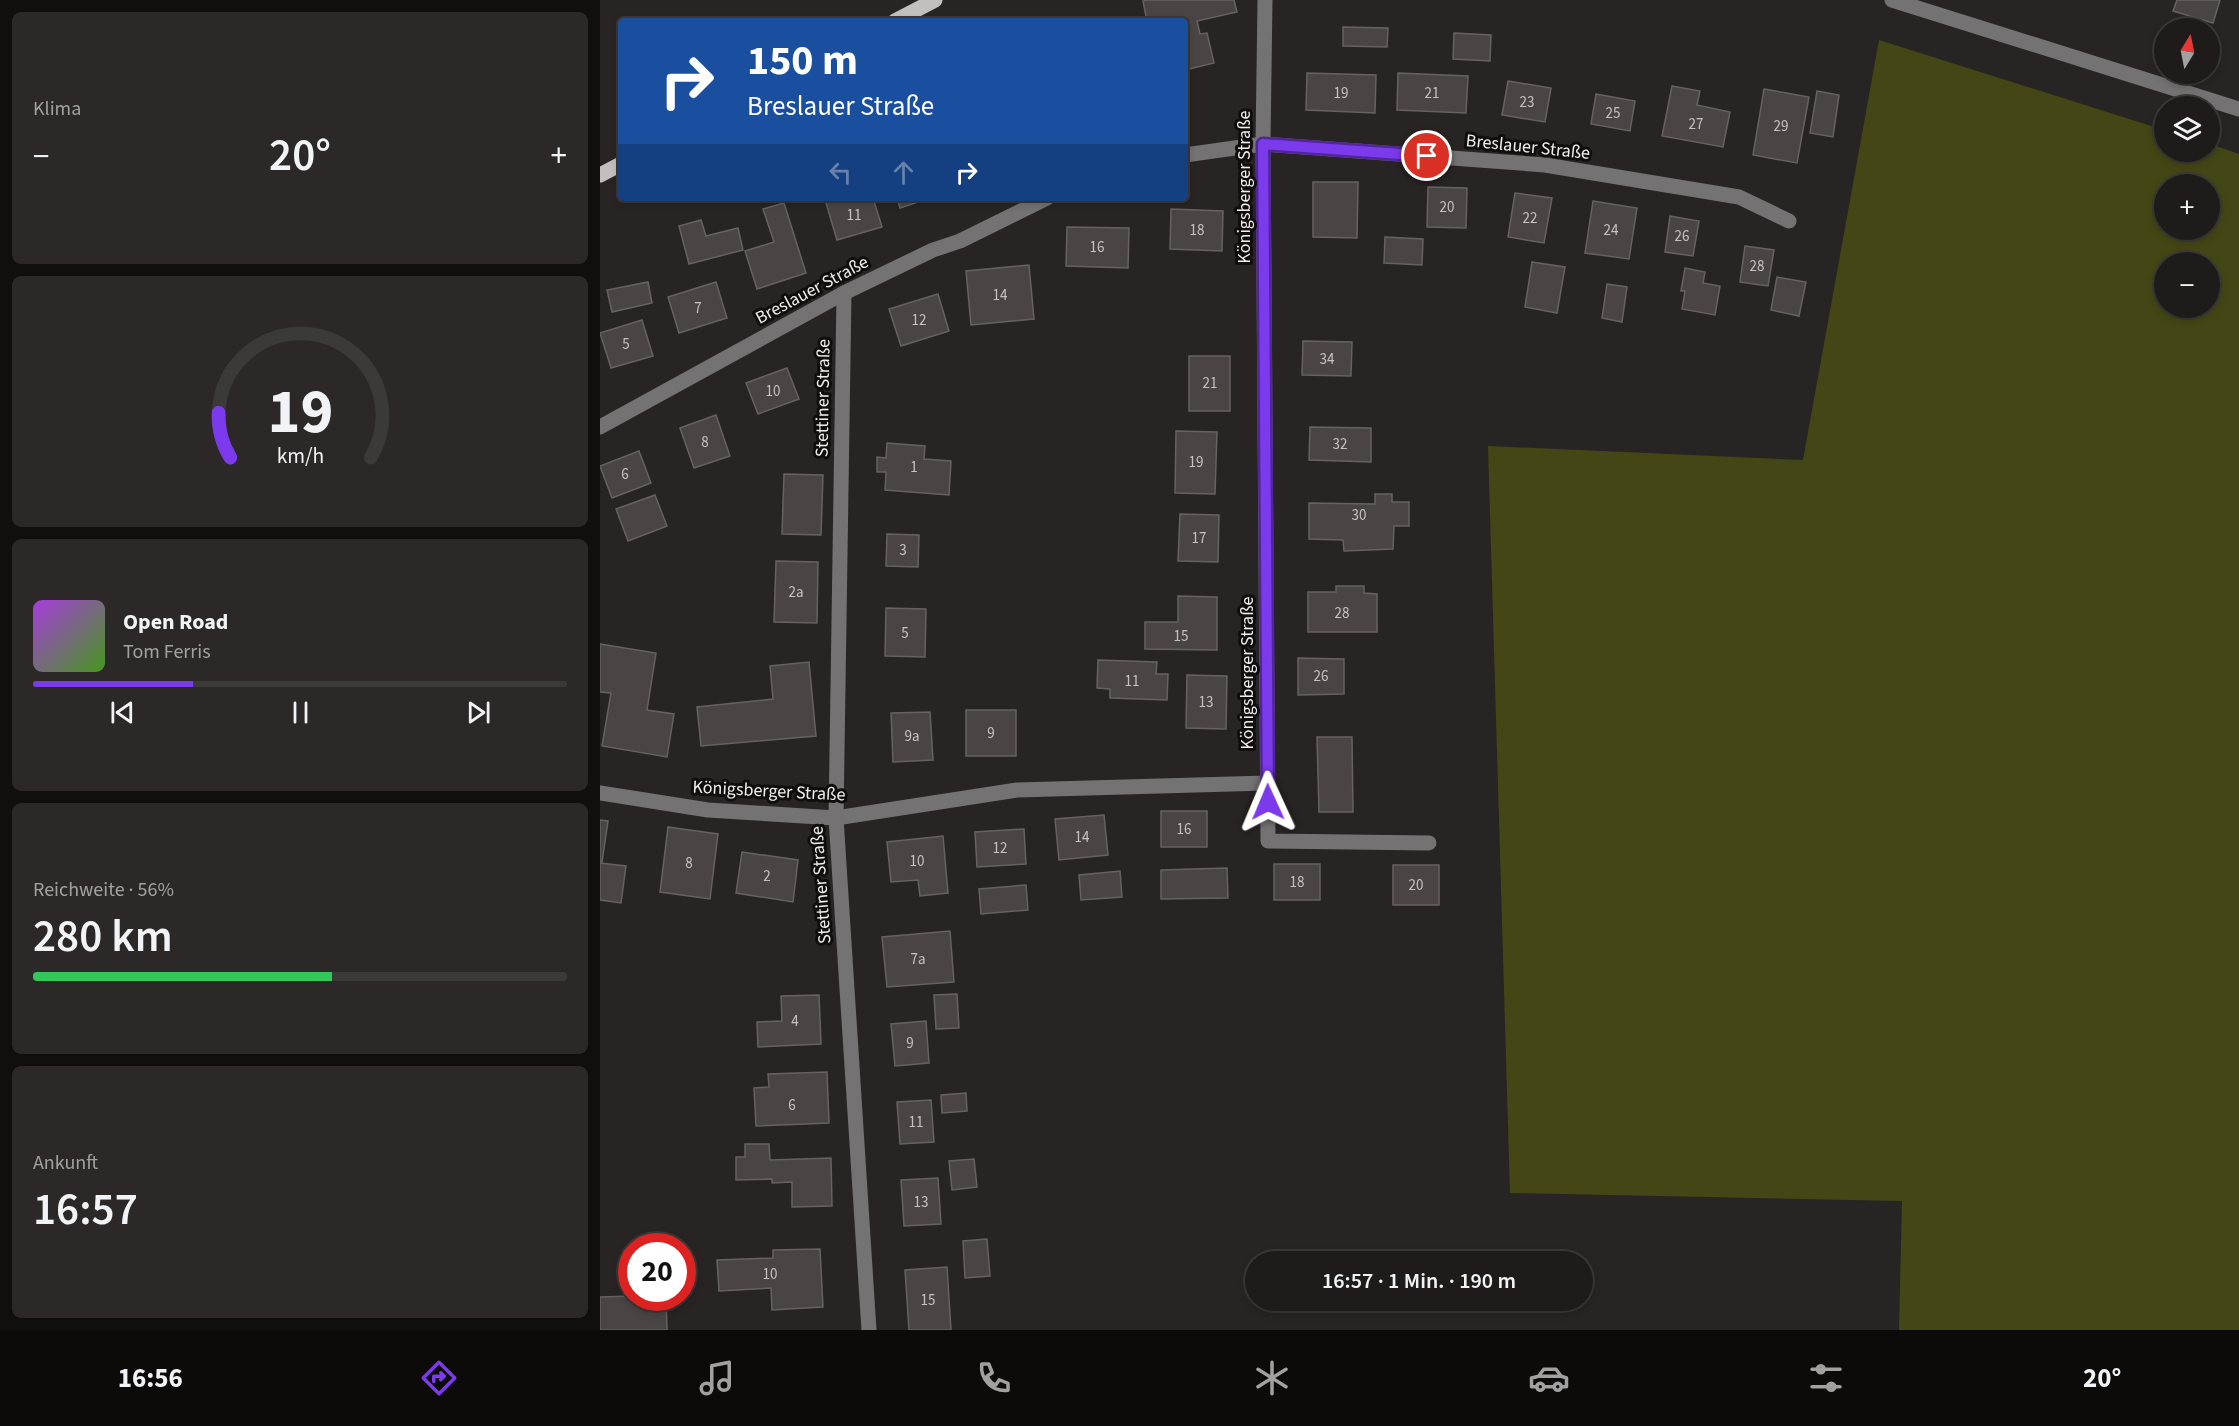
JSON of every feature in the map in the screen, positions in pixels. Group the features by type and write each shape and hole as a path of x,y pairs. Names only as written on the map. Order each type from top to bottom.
{"main road":[{"path":"901,18 935,0"},
{"path":"600,175 618,166"}],"street":[{"name":"Königsberger Straße","path":"600,793 708,810 836,818 1017,790 1267,783 1263,144 1265,0"},
{"path":"1892,0 2239,109"},
{"name":"Breslauer Straße","path":"1188,155 1263,144 1545,165 1739,197 1789,221"},
{"name":"Breslauer Straße","path":"600,427 844,293 933,250 960,241 1041,201"},
{"name":"Stettiner Straße","path":"844,293 836,818 869,1330"},
{"path":"1267,783 1268,841 1429,843"}],"shaded area":[{"path":"1879,40 2154,127 2154,162 2220,162 2220,147 2239,154 2239,1330 1899,1330 1902,1201 1510,1193 1488,446 1803,460"}],"building":[{"path":"1234,0 1237,12 1197,21 1200,34 1207,33 1214,63 1188,69 1188,18 1146,18 1143,1"},
{"path":"2177,0 2220,0 2215,18 2196,18 2173,11"},
{"path":"1343,27 1388,28 1387,47 1343,46"},
{"path":"1454,33 1491,35 1490,61 1453,59"},
{"path":"1307,73 1376,75 1375,113 1306,110"},
{"path":"1398,73 1468,76 1466,113 1397,110"},
{"path":"1508,81 1551,88 1545,122 1502,115"},
{"path":"1672,86 1700,91 1697,105 1730,112 1723,147 1662,136"},
{"path":"1764,89 1809,97 1797,163 1753,155"},
{"path":"1817,91 1839,95 1833,137 1810,133"},
{"path":"1596,94 1635,101 1630,131 1591,124"},
{"path":"1313,182 1358,182 1357,238 1313,237"},
{"path":"1428,187 1467,188 1466,228 1427,227"},
{"path":"1515,193 1552,198 1544,243 1508,237"},
{"path":"874,201 882,227 837,240 826,203"},
{"path":"898,201 921,201 900,208"},
{"path":"1593,201 1637,208 1629,259 1585,253"},
{"path":"784,203 806,273 757,289 745,251 774,242 763,209"},
{"path":"1171,209 1223,211 1222,251 1170,249"},
{"path":"1670,216 1699,221 1693,256 1665,252"},
{"path":"701,220 706,236 738,228 743,250 689,264 679,226"},
{"path":"1067,227 1129,228 1128,268 1066,266"},
{"path":"1385,237 1423,239 1422,265 1384,263"},
{"path":"1745,246 1774,250 1768,286 1740,282"},
{"path":"1532,262 1565,267 1557,313 1525,307"},
{"path":"1029,265 1034,319 971,325 966,271"},
{"path":"1685,268 1705,272 1703,283 1720,286 1715,315 1682,309 1685,291 1681,291"},
{"path":"1777,277 1806,282 1799,316 1771,310"},
{"path":"648,282 652,303 612,312 607,290"},
{"path":"716,282 727,318 679,333 668,297"},
{"path":"1607,284 1627,287 1622,322 1602,318"},
{"path":"938,294 949,331 901,346 889,309"},
{"path":"642,320 653,356 611,368 600,333"},
{"path":"1303,341 1352,342 1351,376 1302,375"},
{"path":"1189,356 1230,356 1230,411 1189,411"},
{"path":"787,368 799,399 758,414 746,383"},
{"path":"716,415 730,456 694,468 680,428"},
{"path":"1310,427 1371,428 1371,462 1309,460"},
{"path":"1176,431 1217,432 1215,494 1175,493"},
{"path":"887,443 925,446 924,459 951,461 949,495 885,490 886,472 877,472 877,457 886,458"},
{"path":"639,451 651,483 612,498 600,466"},
{"path":"784,474 823,475 821,535 782,534"},
{"path":"1375,494 1392,494 1392,502 1409,502 1409,526 1394,526 1393,549 1344,551 1343,540 1309,539 1309,503 1375,504"},
{"path":"655,495 667,526 628,541 616,509"},
{"path":"1180,514 1219,515 1218,562 1178,561"},
{"path":"887,534 919,535 918,567 886,566"},
{"path":"776,561 818,562 817,623 774,622"},
{"path":"1336,586 1364,586 1364,593 1377,594 1377,632 1308,632 1308,592 1336,592"},
{"path":"1178,596 1217,597 1217,650 1145,649 1145,622 1178,622"},
{"path":"886,608 926,609 925,657 885,656"},
{"path":"600,644 656,653 647,710 674,714 667,757 602,746 611,693 600,692"},
{"path":"1298,658 1344,659 1344,694 1298,695"},
{"path":"1098,660 1157,662 1156,674 1168,674 1167,700 1110,698 1110,689 1097,688"},
{"path":"809,662 816,736 701,746 697,707 773,699 770,666"},
{"path":"1187,675 1227,676 1226,729 1186,728"},
{"path":"966,710 1016,710 1016,756 966,756"},
{"path":"930,712 933,760 893,762 891,713"},
{"path":"1317,737 1352,737 1353,812 1319,812"},
{"path":"1161,811 1207,811 1207,847 1161,847"},
{"path":"1104,815 1108,855 1059,860 1055,819"},
{"path":"600,820 608,821 602,862 600,861"},
{"path":"668,827 718,834 710,899 660,892"},
{"path":"1024,829 1026,864 977,867 975,832"},
{"path":"943,836 948,893 920,896 918,880 891,882 887,842"},
{"path":"742,852 798,860 793,902 736,893"},
{"path":"600,863 626,866 621,903 600,900"},
{"path":"1274,864 1320,864 1320,900 1274,900"},
{"path":"1393,865 1439,865 1439,905 1393,905"},
{"path":"1227,868 1228,898 1161,899 1161,870"},
{"path":"1120,871 1122,897 1081,900 1079,875"},
{"path":"1026,885 1028,910 981,914 979,889"},
{"path":"950,931 954,982 887,987 882,937"},
{"path":"957,994 959,1028 936,1029 934,995"},
{"path":"819,995 821,1044 758,1047 757,1022 782,1021 781,996"},
{"path":"926,1021 929,1063 895,1066 891,1024"},
{"path":"827,1072 829,1123 756,1126 754,1088 769,1087 768,1074"},
{"path":"966,1093 967,1111 942,1113 941,1095"},
{"path":"931,1100 934,1142 900,1144 897,1102"},
{"path":"745,1144 769,1144 770,1160 831,1158 832,1206 792,1207 792,1182 772,1183 772,1179 736,1180 736,1157 745,1157"},
{"path":"974,1159 977,1187 952,1190 949,1161"},
{"path":"938,1178 941,1224 904,1226 901,1180"},
{"path":"987,1239 990,1276 965,1278 963,1241"},
{"path":"820,1249 823,1307 772,1310 771,1288 719,1291 717,1260 773,1258 773,1250"},
{"path":"947,1267 951,1330 909,1330 905,1270"},
{"path":"618,1296 618,1311 666,1311 667,1330 600,1330 600,1297"}],"route":[{"path":"1268,802 1263,144 1427,156"}]}
